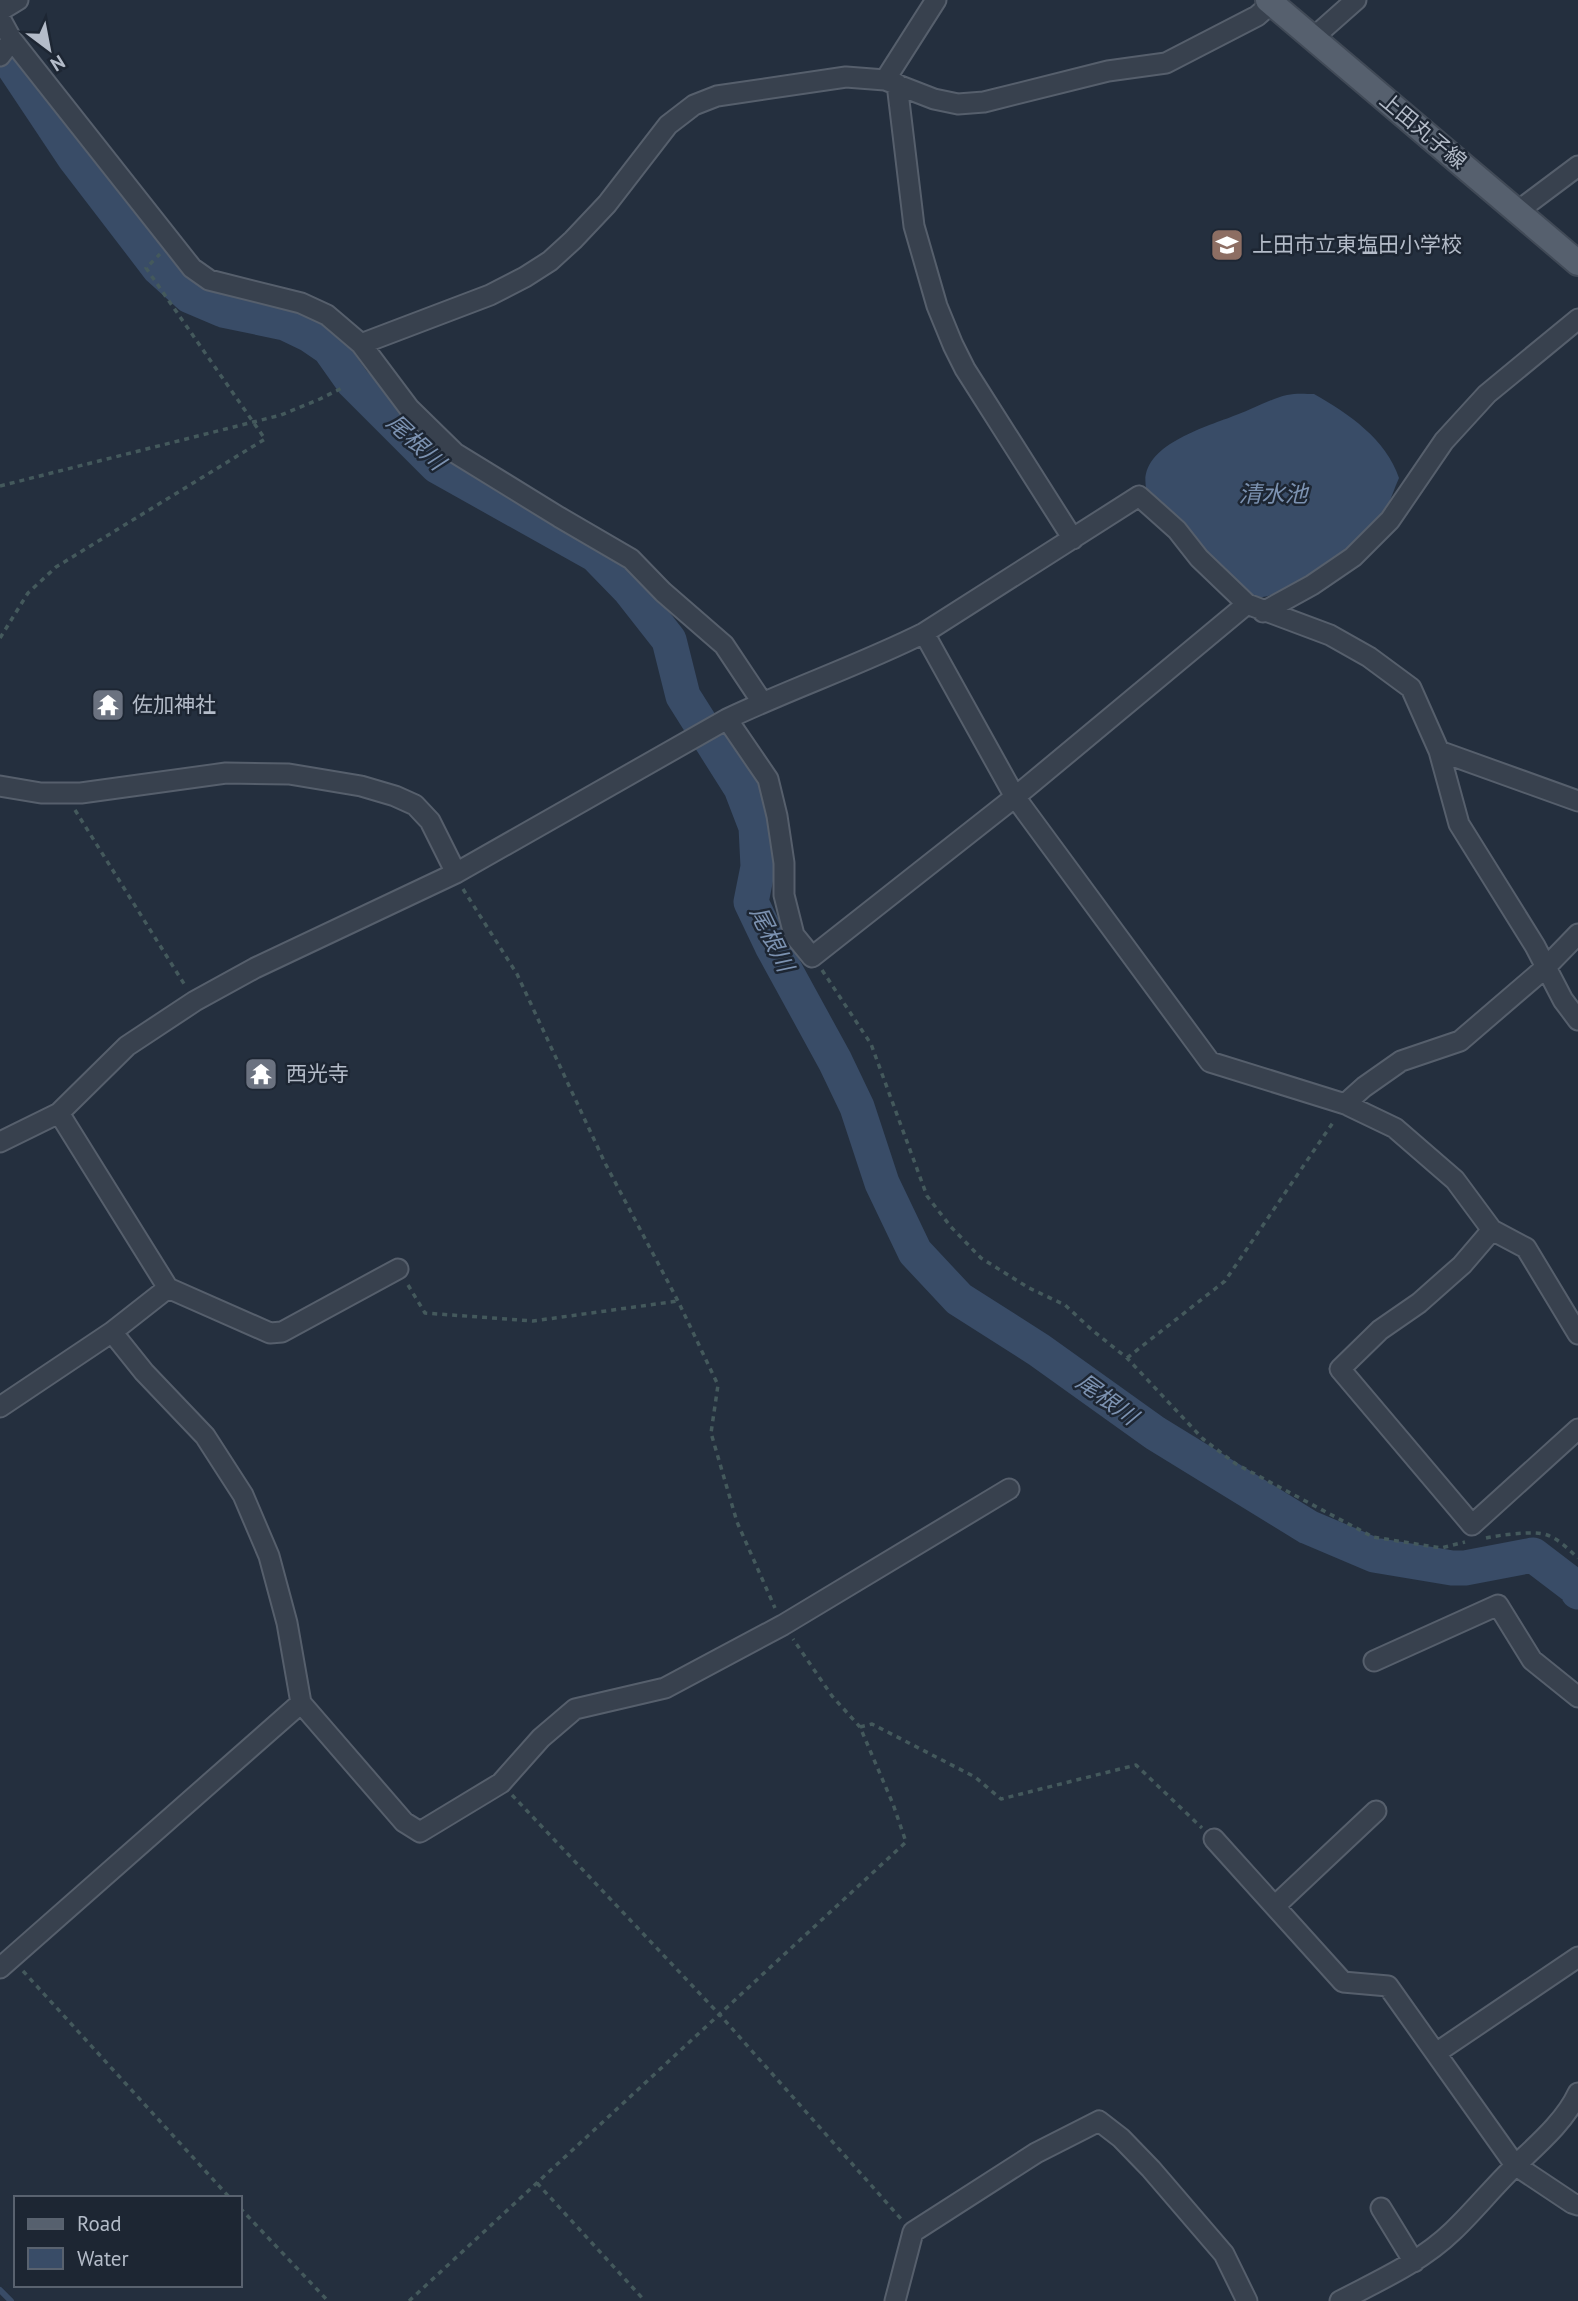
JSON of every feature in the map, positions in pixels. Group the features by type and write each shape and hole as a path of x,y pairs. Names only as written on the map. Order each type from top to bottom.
{"main road":[{"name":"上田丸子線","path":"1270,2 1578,263"}],"street":[{"path":"0,11 18,0"},
{"path":"936,0 891,82 914,226 937,306 965,369 1073,539"},
{"path":"1313,38 1356,0"},
{"path":"360,344 490,295 550,261 607,204 668,125 694,105 718,96 846,77 891,82 934,99 958,104 984,102 1108,71 1166,63 1257,16 1270,2"},
{"path":"0,18 6,47 192,268 209,280 301,303 327,315 360,344 409,408 455,453 631,559 663,592 724,645 762,702"},
{"path":"1518,211 1578,166"},
{"path":"714,727 768,779 784,863 784,895 794,935 812,957 1255,608 1312,586 1353,557 1390,520 1444,442 1487,394 1578,319"},
{"path":"0,1142 59,1113 127,1046 195,1001 255,968 456,873 762,702 924,633 1139,496 1177,530 1199,558 1255,608 1330,635 1369,657 1411,688 1439,751 1459,824 1535,946 1563,1000 1578,1020"},
{"path":"924,633 1015,797 1210,1062 1345,1104 1395,1128 1455,1180 1492,1230 1526,1248 1578,1334"},
{"path":"1439,751 1578,801"},
{"path":"0,786 41,793 81,793 226,773 289,774 361,786 415,805 430,821 456,873"},
{"path":"1345,1104 1401,1060 1460,1041 1545,968 1578,934"},
{"path":"59,1113 168,1288 270,1333 282,1332 398,1269"},
{"path":"1492,1230 1461,1265 1419,1303 1380,1330 1340,1369 1472,1525 1578,1429"},
{"path":"0,1407 112,1332 168,1288"},
{"path":"112,1332 144,1372 205,1436 243,1495 270,1556 288,1623 301,1703 404,1822 420,1832 501,1783 541,1738 575,1709 665,1688 783,1625 1009,1489"},
{"path":"1374,1661 1498,1605 1532,1660 1578,1697"},
{"path":"5,1963 301,1703"},
{"path":"1276,1905 1376,1811"},
{"path":"1214,1839 1343,1982 1388,1986 1515,2165 1578,2205"},
{"path":"1436,2053 1578,1957"},
{"path":"1340,2301 1414,2262 1453,2232 1515,2165 1534,2150 1572,2105 1578,2093"},
{"path":"895,2301 913,2232 1036,2153 1099,2121 1121,2138 1151,2169 1224,2254 1247,2301"},
{"path":"1381,2208 1414,2262"}],"path":[{"path":"0,638 28,593 56,567 265,439 146,268 172,243"},
{"path":"0,486 281,415 344,387"},
{"path":"64,793 195,1001"},
{"path":"409,2301 906,1842 860,1727 832,1696 783,1625 737,1522 711,1433 718,1385 678,1301 605,1163 517,974 466,894 456,873"},
{"path":"812,957 871,1044 927,1196 951,1227 981,1258 1029,1288 1065,1304 1127,1357 1203,1439 1236,1464 1373,1537 1441,1548 1465,1542"},
{"path":"1127,1357 1225,1281 1345,1104"},
{"path":"398,1269 425,1313 533,1321 678,1301"},
{"path":"1477,1540 1502,1534 1546,1534 1578,1559"},
{"path":"860,1727 872,1724 975,1777 1001,1799 1136,1765 1214,1839"},
{"path":"501,1783 720,2015 913,2232"},
{"path":"5,1963 228,2196"},
{"path":"537,2183 646,2301"},
{"path":"242,2210 328,2301"}],"water":[{"name":"清水池","path":"1314,394 1365,429 1385,451 1399,478 1384,513 1362,536 1308,576 1273,594 1258,597 1240,589 1149,497 1145,480 1149,465 1173,442 1189,434 1281,397"}],"waterway":[{"name":"尾根川","path":"0,46 74,157 159,268 190,296 223,310 285,323 329,348 353,382 437,466 596,555 629,589 669,640 683,696 741,788 756,827 758,867 751,902 857,1107 882,1183 915,1252 959,1299 1039,1350 1155,1433 1308,1527 1374,1555 1452,1568 1533,1555 1578,1592"},
{"path":"0,2290 11,2301"}],"place":[{"name":"上田市立東塩田小学校","path":"1227,245"},
{"name":"佐加神社","path":"108,705"},
{"name":"西光寺","path":"261,1074"}]}
